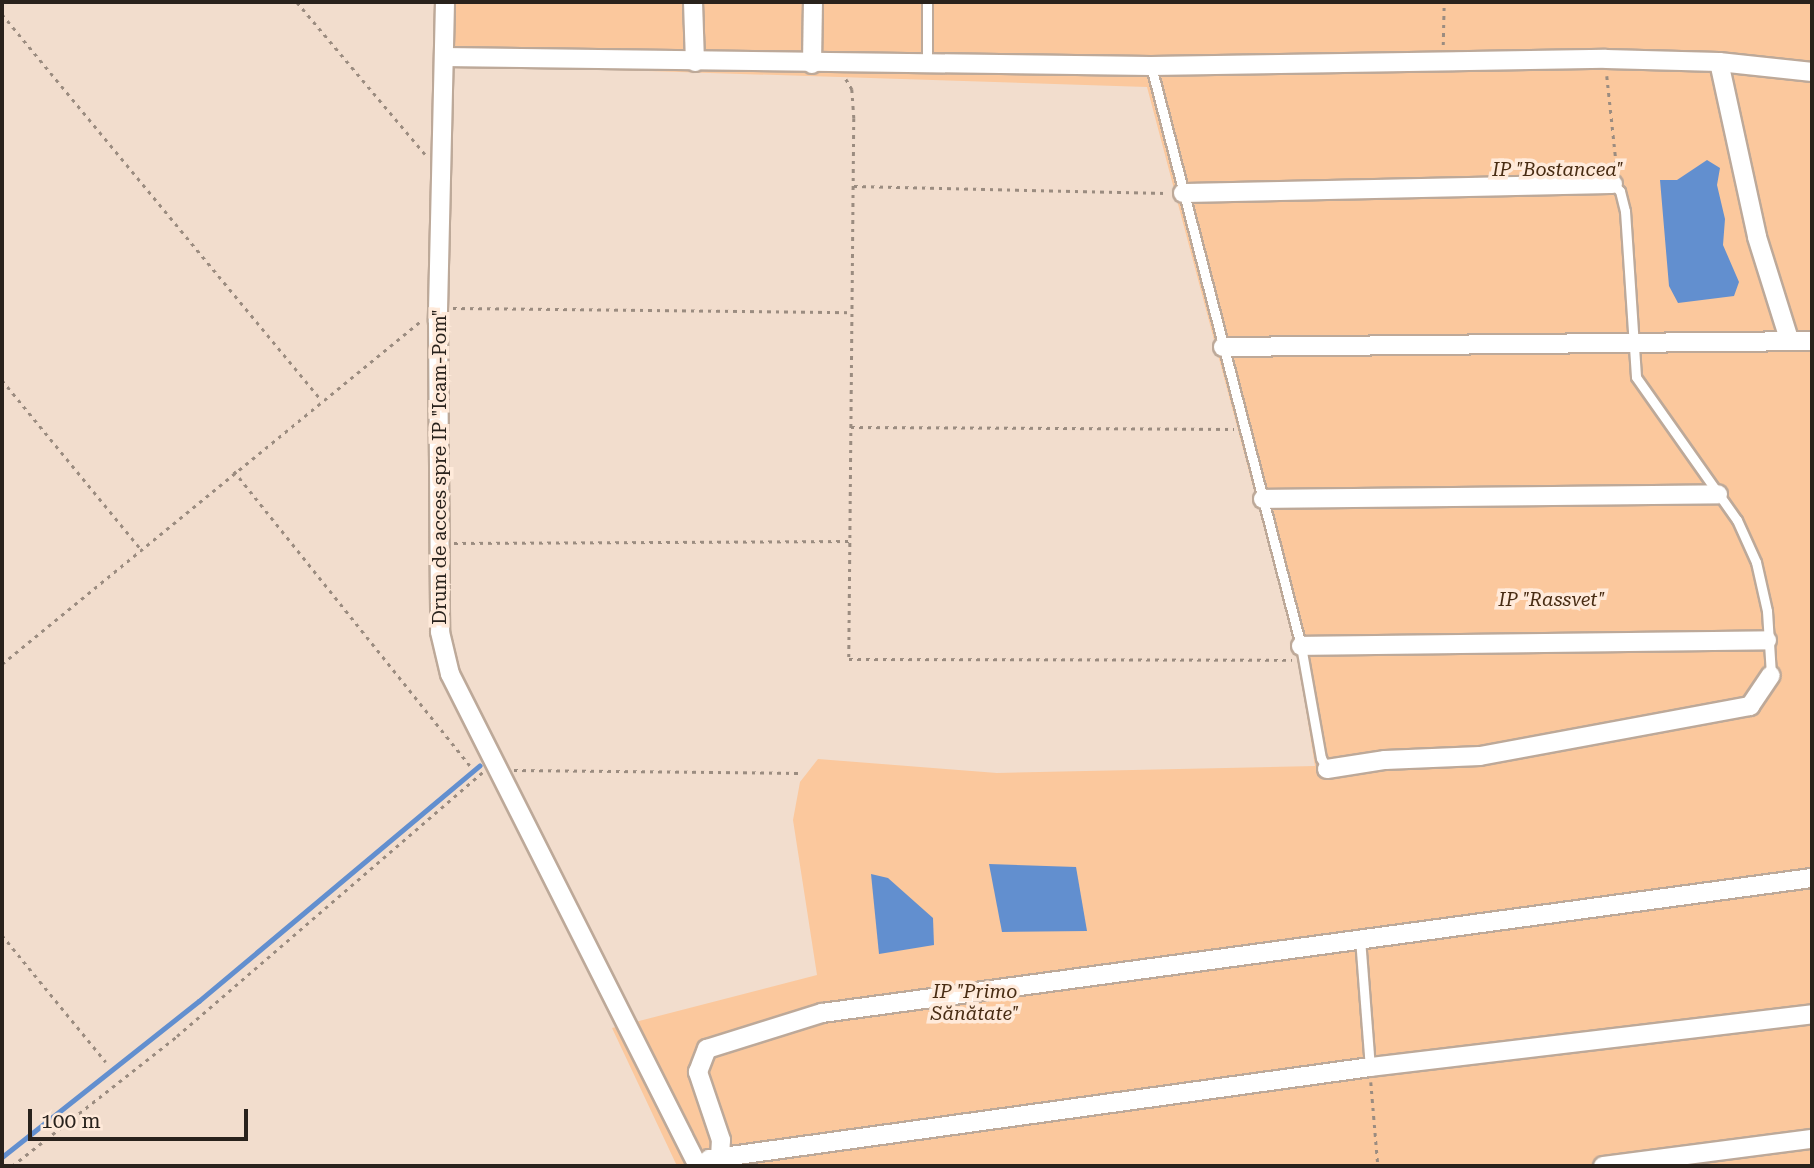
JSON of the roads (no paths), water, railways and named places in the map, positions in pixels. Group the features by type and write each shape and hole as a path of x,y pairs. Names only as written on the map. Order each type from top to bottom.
{"street":[{"name":"Drum de acces spre IP \"Icam-Pom\"","path":"445,2 438,307 437,543 440,632 450,674 696,1163"},
{"path":"693,2 695,62"},
{"path":"812,64 813,2"},
{"path":"444,57 812,64 1151,66 1606,59 1719,62 1812,72"},
{"path":"1719,62 1757,237 1789,339"},
{"path":"1183,193 1617,188"},
{"path":"1223,347 1635,345 1789,339 1812,341"},
{"path":"1263,499 1718,494"},
{"path":"1302,653 1767,640"},
{"path":"1327,769 1385,760 1480,756 1750,706 1771,675"},
{"path":"720,1158 721,1140 698,1072 707,1049 822,1013 1812,878"},
{"path":"696,1163 1370,1067 1812,1014"},
{"path":"1603,1166 1727,1158 1812,1139"}],"lane":[{"path":"927,2 927,65"},
{"path":"1151,66 1302,653 1321,758 1327,769"},
{"path":"1617,188 1635,345 1636,377 1737,520 1756,562 1767,611 1771,675"},
{"path":"1360,939 1370,1067"}],"water":[{"path":"1707,160 1720,168 1717,185 1725,219 1723,245 1739,282 1734,296 1678,303 1669,286 1660,180 1677,180"},
{"path":"989,864 1076,867 1087,931 1002,932"},
{"path":"871,874 888,878 933,918 934,945 879,954"}],"waterway":[{"path":"2,1157 199,1001 479,766"}],"park label":[{"name":"IP \"Bostancea\"","path":"1558,170"},
{"name":"IP \"Rassvet\"","path":"1552,600"},
{"name":"IP \"Primo Sănătate\"","path":"975,1003"}]}
